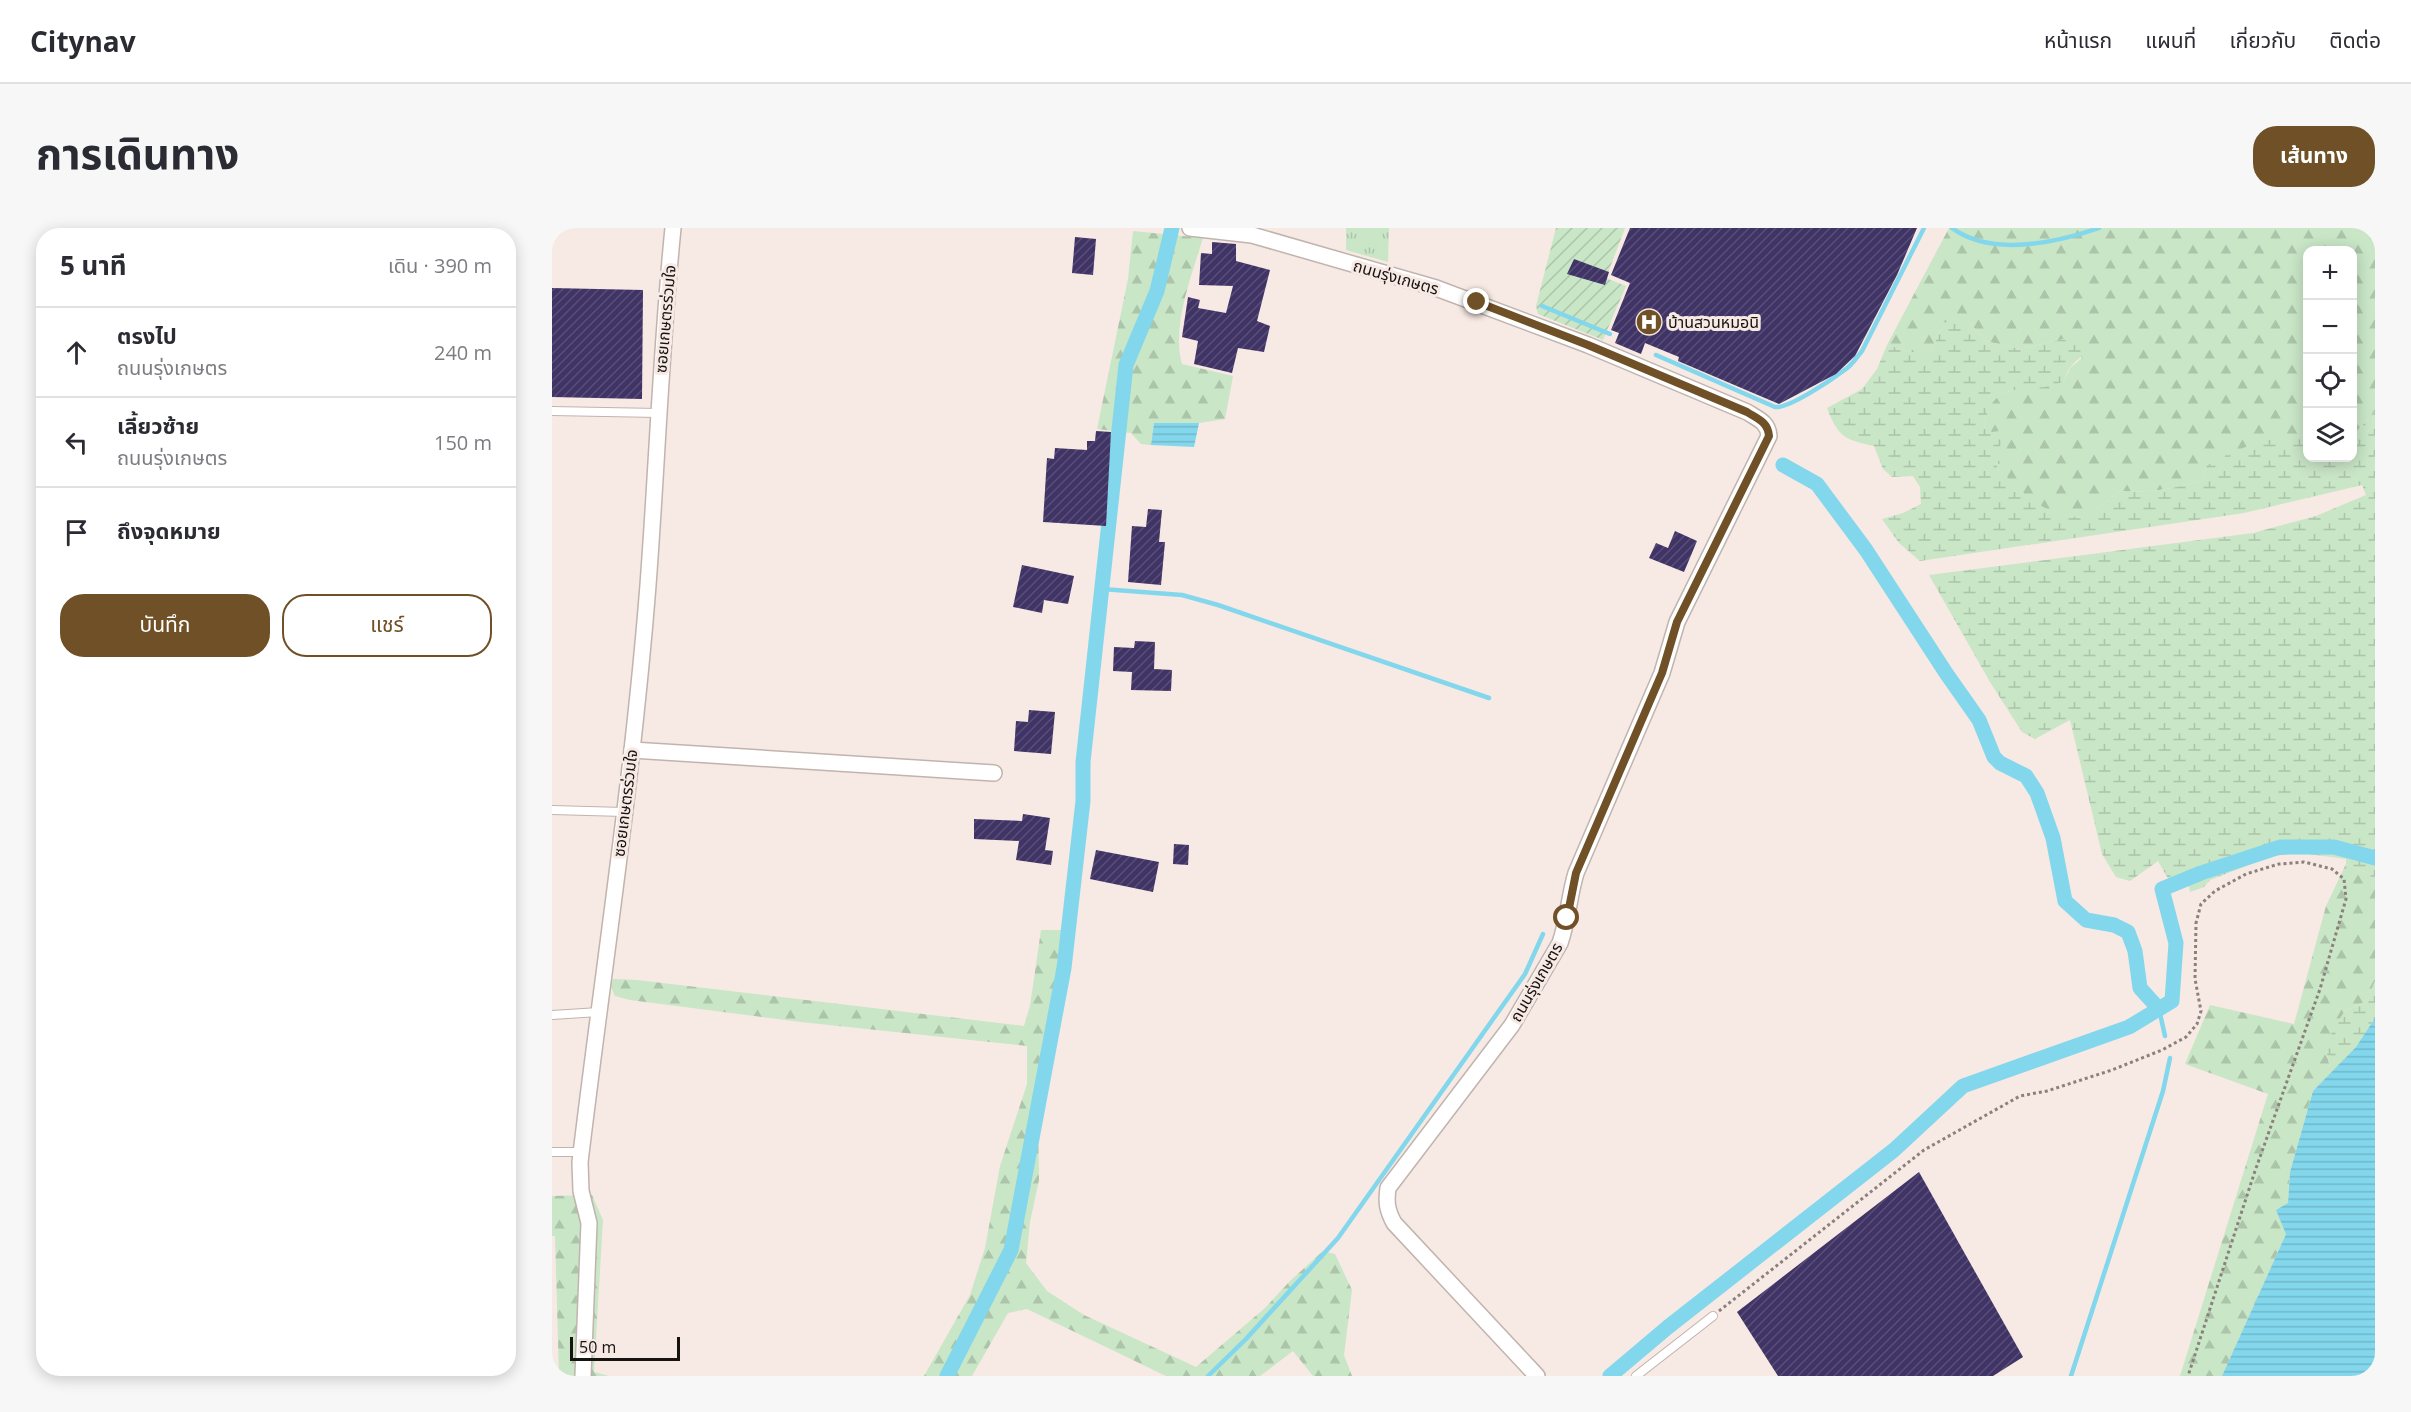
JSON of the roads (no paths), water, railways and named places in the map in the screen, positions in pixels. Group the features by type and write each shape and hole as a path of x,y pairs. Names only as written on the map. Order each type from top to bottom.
{"street":[{"name":"ซอยเกษตรร่วมใจ","path":"584,1376 589,1223 581,1191 582,1152 632,750 648,585 662,338 673,228"},
{"name":"ถนนรุ่งเกษตร","path":"1190,228 1218,229 1252,236 1456,295 1588,345 1736,408 1764,422 1769,428 1769,436 1677,622 1662,673 1576,873 1560,943 1512,1025 1388,1188 1387,1211 1394,1223 1537,1376"},
{"path":"632,750 993,773"}],"lane":[{"path":"552,411 658,413"},
{"path":"552,810 624,812"},
{"path":"552,1015 599,1012"},
{"path":"552,1152 582,1152"},
{"path":"1636,1376 1713,1316"}],"water":[{"path":"1154,423 1199,423 1194,447 1151,445"},
{"path":"2375,1018 2375,1376 2222,1376 2286,1234 2276,1210 2288,1203 2290,1172 2313,1091 2356,1047"}],"waterway":[{"path":"947,1376 1011,1250 1064,968 1083,801 1083,762 1126,365 1157,291 1172,228"},
{"path":"1656,355 1775,407 1790,403 1832,379 1853,363 1862,351 1924,228"},
{"path":"1952,228 1968,237 2004,245 2044,242 2099,228"},
{"path":"1542,306 1610,334"},
{"path":"1783,465 1817,484 1866,550 1979,720 1994,757 2000,763 2026,776 2037,793 2053,838 2065,901 2086,920 2114,925 2128,932 2135,951 2140,988 2159,1009"},
{"path":"1102,589 1182,595 1218,605 1489,698"},
{"path":"1610,1376 1668,1327 1894,1150 1963,1086 2129,1027 2172,1001 2176,943 2162,889 2201,873 2280,847 2334,847 2375,858"},
{"path":"1208,1376 1246,1339 1338,1238 1525,974 1543,934"},
{"path":"2159,1009 2165,1036"},
{"path":"2071,1376 2163,1091 2170,1058"}],"place":[{"name":"บ้านสวนหมอนิ","path":"1649,322"}]}
